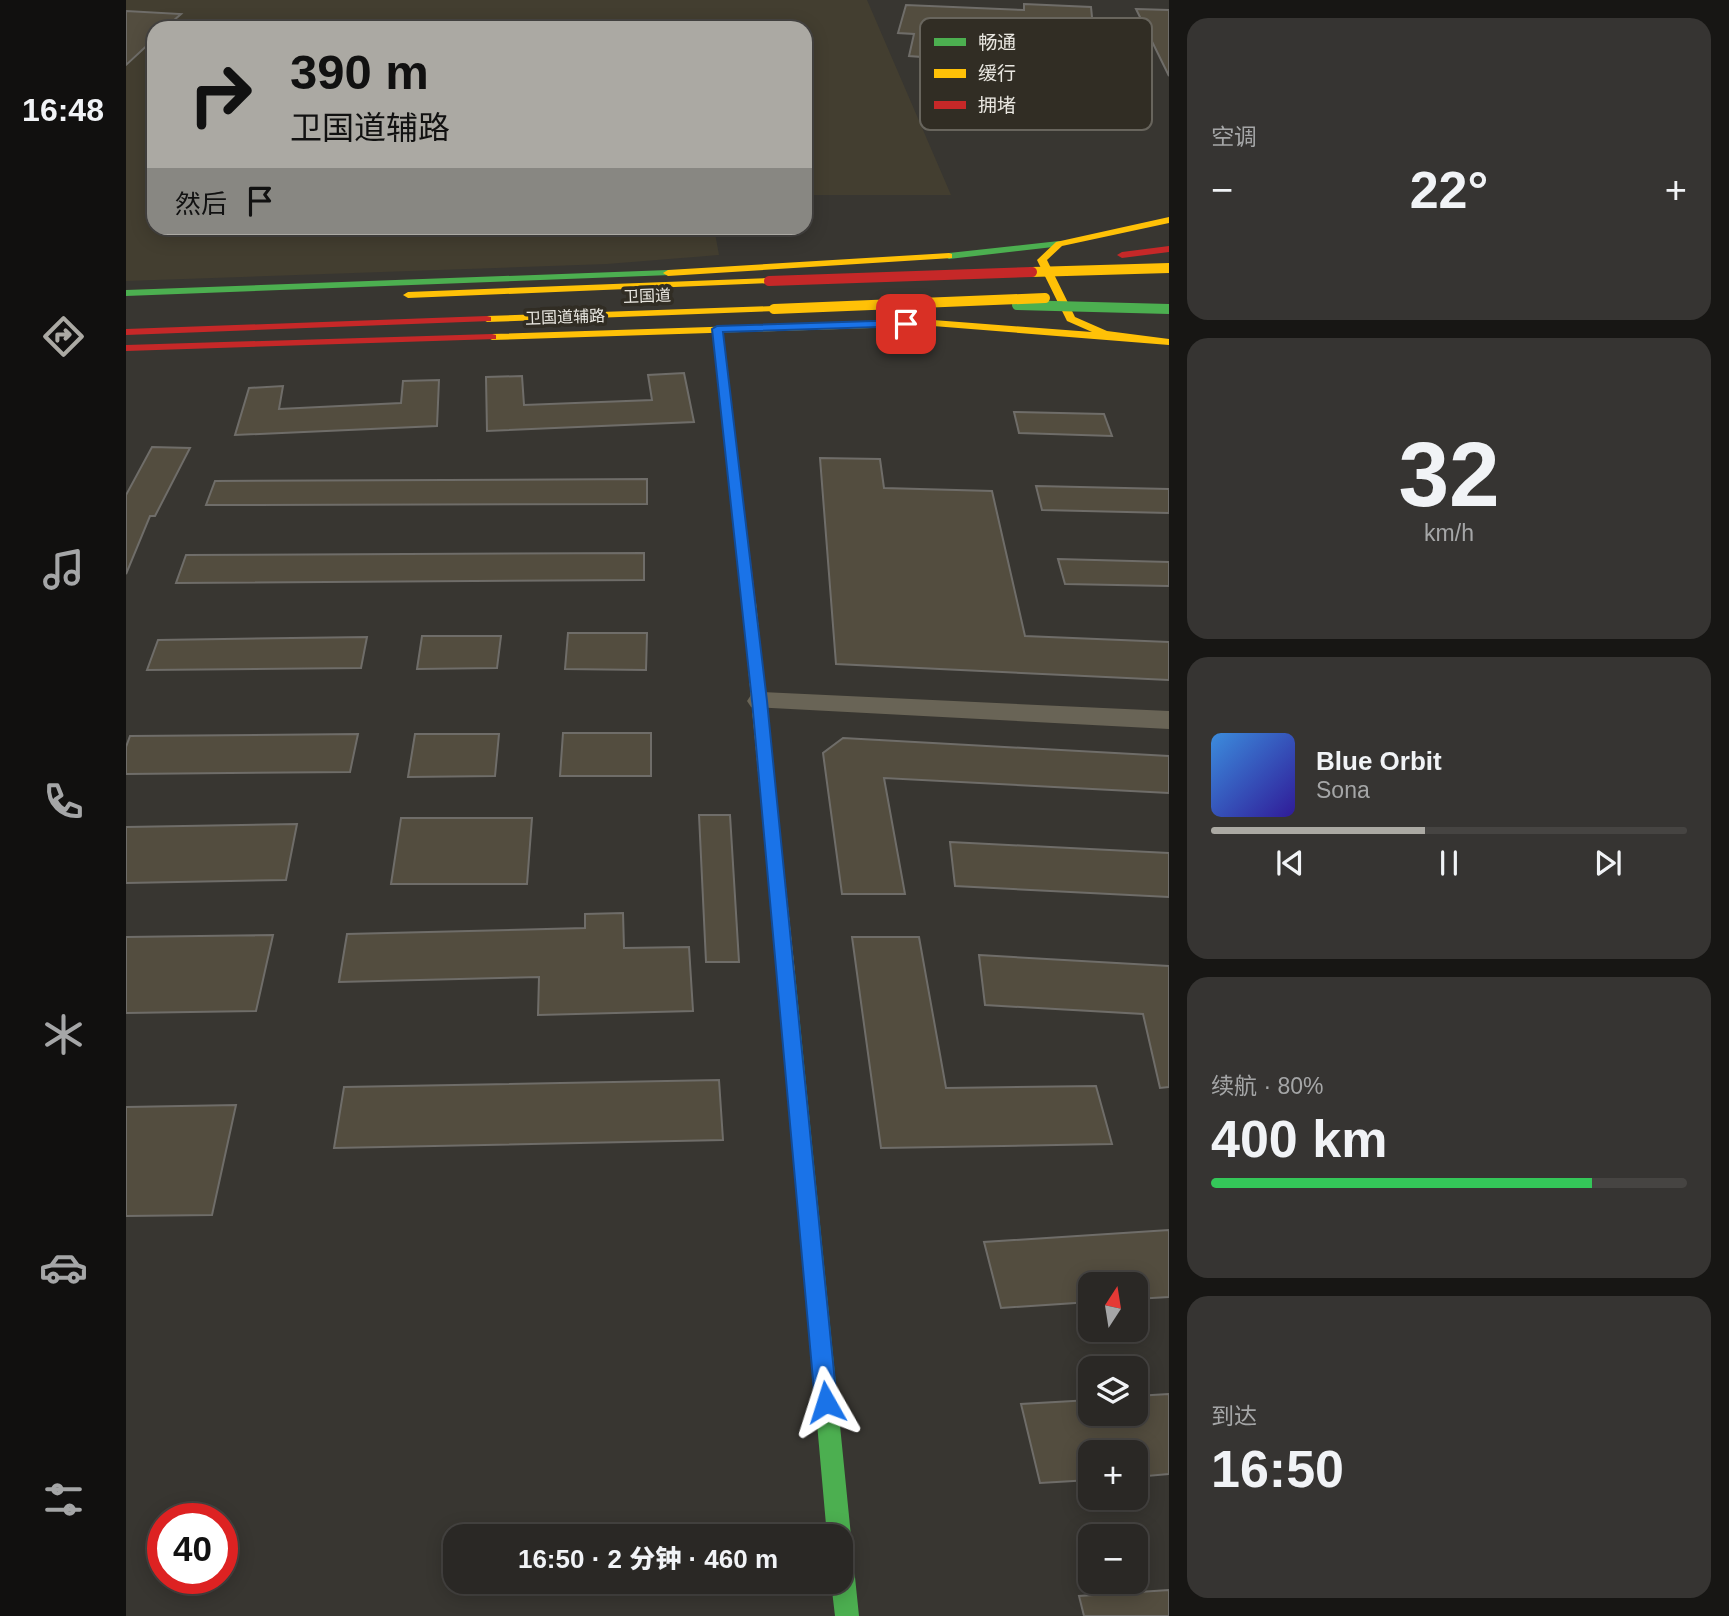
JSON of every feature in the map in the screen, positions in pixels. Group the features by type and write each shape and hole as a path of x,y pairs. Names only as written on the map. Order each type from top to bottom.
{"main road":[{"path":"128,302 984,254 1059,244 1169,220"},
{"path":"1059,244 1052,247 1042,260 1071,319 1091,329 1130,339 1169,342"},
{"path":"893,277 1169,249"},
{"path":"984,254 1023,263 1047,319 1035,324 1002,326"},
{"name":"卫国道","path":"128,302 1169,268"},
{"name":"卫国道","path":"126,332 966,303 1169,292"},
{"path":"966,303 1169,309"},
{"name":"卫国道辅路","path":"126,348 933,323 1002,326 1130,339"},
{"path":"717,329 760,701 838,1524"},
{"path":"844,1594 846,1616"}],"street":[{"path":"760,701 1169,720"}],"shaded area":[{"path":"126,0 867,0 920,123 920,130 923,130 951,195 812,195 812,21 147,21 147,235 715,235 719,255 607,264 126,281"}],"building":[{"path":"1024,4 1091,7 1092,18 920,18 920,57 909,56 914,34 898,33 906,5 1024,10"},
{"path":"1136,9 1169,10 1169,76 1152,41 1152,18 1140,18"},
{"path":"126,11 181,14 173,21 147,21 147,46 126,65"},
{"path":"684,373 694,422 487,431 486,377 522,376 524,405 652,400 648,375"},
{"path":"439,380 437,426 235,435 249,388 283,386 279,409 401,403 403,381"},
{"path":"1014,412 1104,414 1112,436 1019,433"},
{"path":"152,447 190,448 155,516 150,516 126,574 126,495"},
{"path":"820,458 880,459 884,488 992,491 1025,636 1169,642 1169,680 836,664"},
{"path":"647,479 647,504 206,505 215,481"},
{"path":"1036,486 1169,489 1169,513 1042,510"},
{"path":"644,553 644,580 176,583 186,555"},
{"path":"1058,559 1169,562 1169,586 1065,584"},
{"path":"568,633 647,633 646,670 565,669"},
{"path":"422,636 501,636 497,668 417,669"},
{"path":"367,637 361,668 147,670 158,640"},
{"path":"563,733 651,733 651,776 560,776"},
{"path":"358,734 350,772 126,774 126,747 130,736"},
{"path":"415,734 499,734 495,776 408,777"},
{"path":"843,738 1169,756 1169,793 884,778 905,894 842,894 823,753"},
{"path":"699,815 730,815 739,962 706,962"},
{"path":"401,818 532,818 527,884 391,884"},
{"path":"297,824 286,880 126,883 126,827"},
{"path":"950,842 1169,853 1169,897 955,886"},
{"path":"623,913 624,948 689,947 693,1011 538,1015 539,977 339,982 347,934 585,928 585,914"},
{"path":"273,935 256,1011 126,1013 126,937"},
{"path":"852,937 919,937 946,1088 1096,1086 1112,1144 881,1148"},
{"path":"979,955 1169,966 1169,1087 1160,1088 1143,1014 985,1005"},
{"path":"719,1080 723,1140 334,1148 344,1087"},
{"path":"236,1105 212,1215 126,1216 126,1107"},
{"path":"1169,1230 1169,1297 1148,1298 1148,1272 1078,1272 1078,1303 1001,1308 984,1242"},
{"path":"1169,1394 1169,1474 1148,1476 1148,1440 1078,1440 1078,1481 1040,1483 1021,1404 1078,1401 1078,1426 1148,1426 1148,1395"},
{"path":"1169,1590 1169,1616 1084,1616 1079,1596 1148,1594 1148,1591"}],"traffic: fast":[{"path":"949,256 1059,244"},
{"path":"126,293 668,273"},
{"path":"1017,305 1169,309"},
{"path":"786,973 838,1524"},
{"path":"845,1594 847,1616"}],"traffic: slow":[{"path":"1169,220 1059,244 1042,260 1071,319 1105,334 1169,342"},
{"path":"668,273 949,256"},
{"path":"1032,272 1169,268"},
{"path":"408,295 769,281"},
{"path":"774,309 1045,298"},
{"path":"487,319 774,309"},
{"path":"492,337 933,323 1125,338"},
{"path":"749,603 786,973"}],"traffic: jam":[{"path":"1122,255 1169,249"},
{"path":"769,281 1032,272"},
{"path":"126,332 487,319"},
{"path":"717,329 749,603"},
{"path":"126,348 492,337"}],"route":[{"path":"826,1402 760,701 717,329 906,324"}]}
